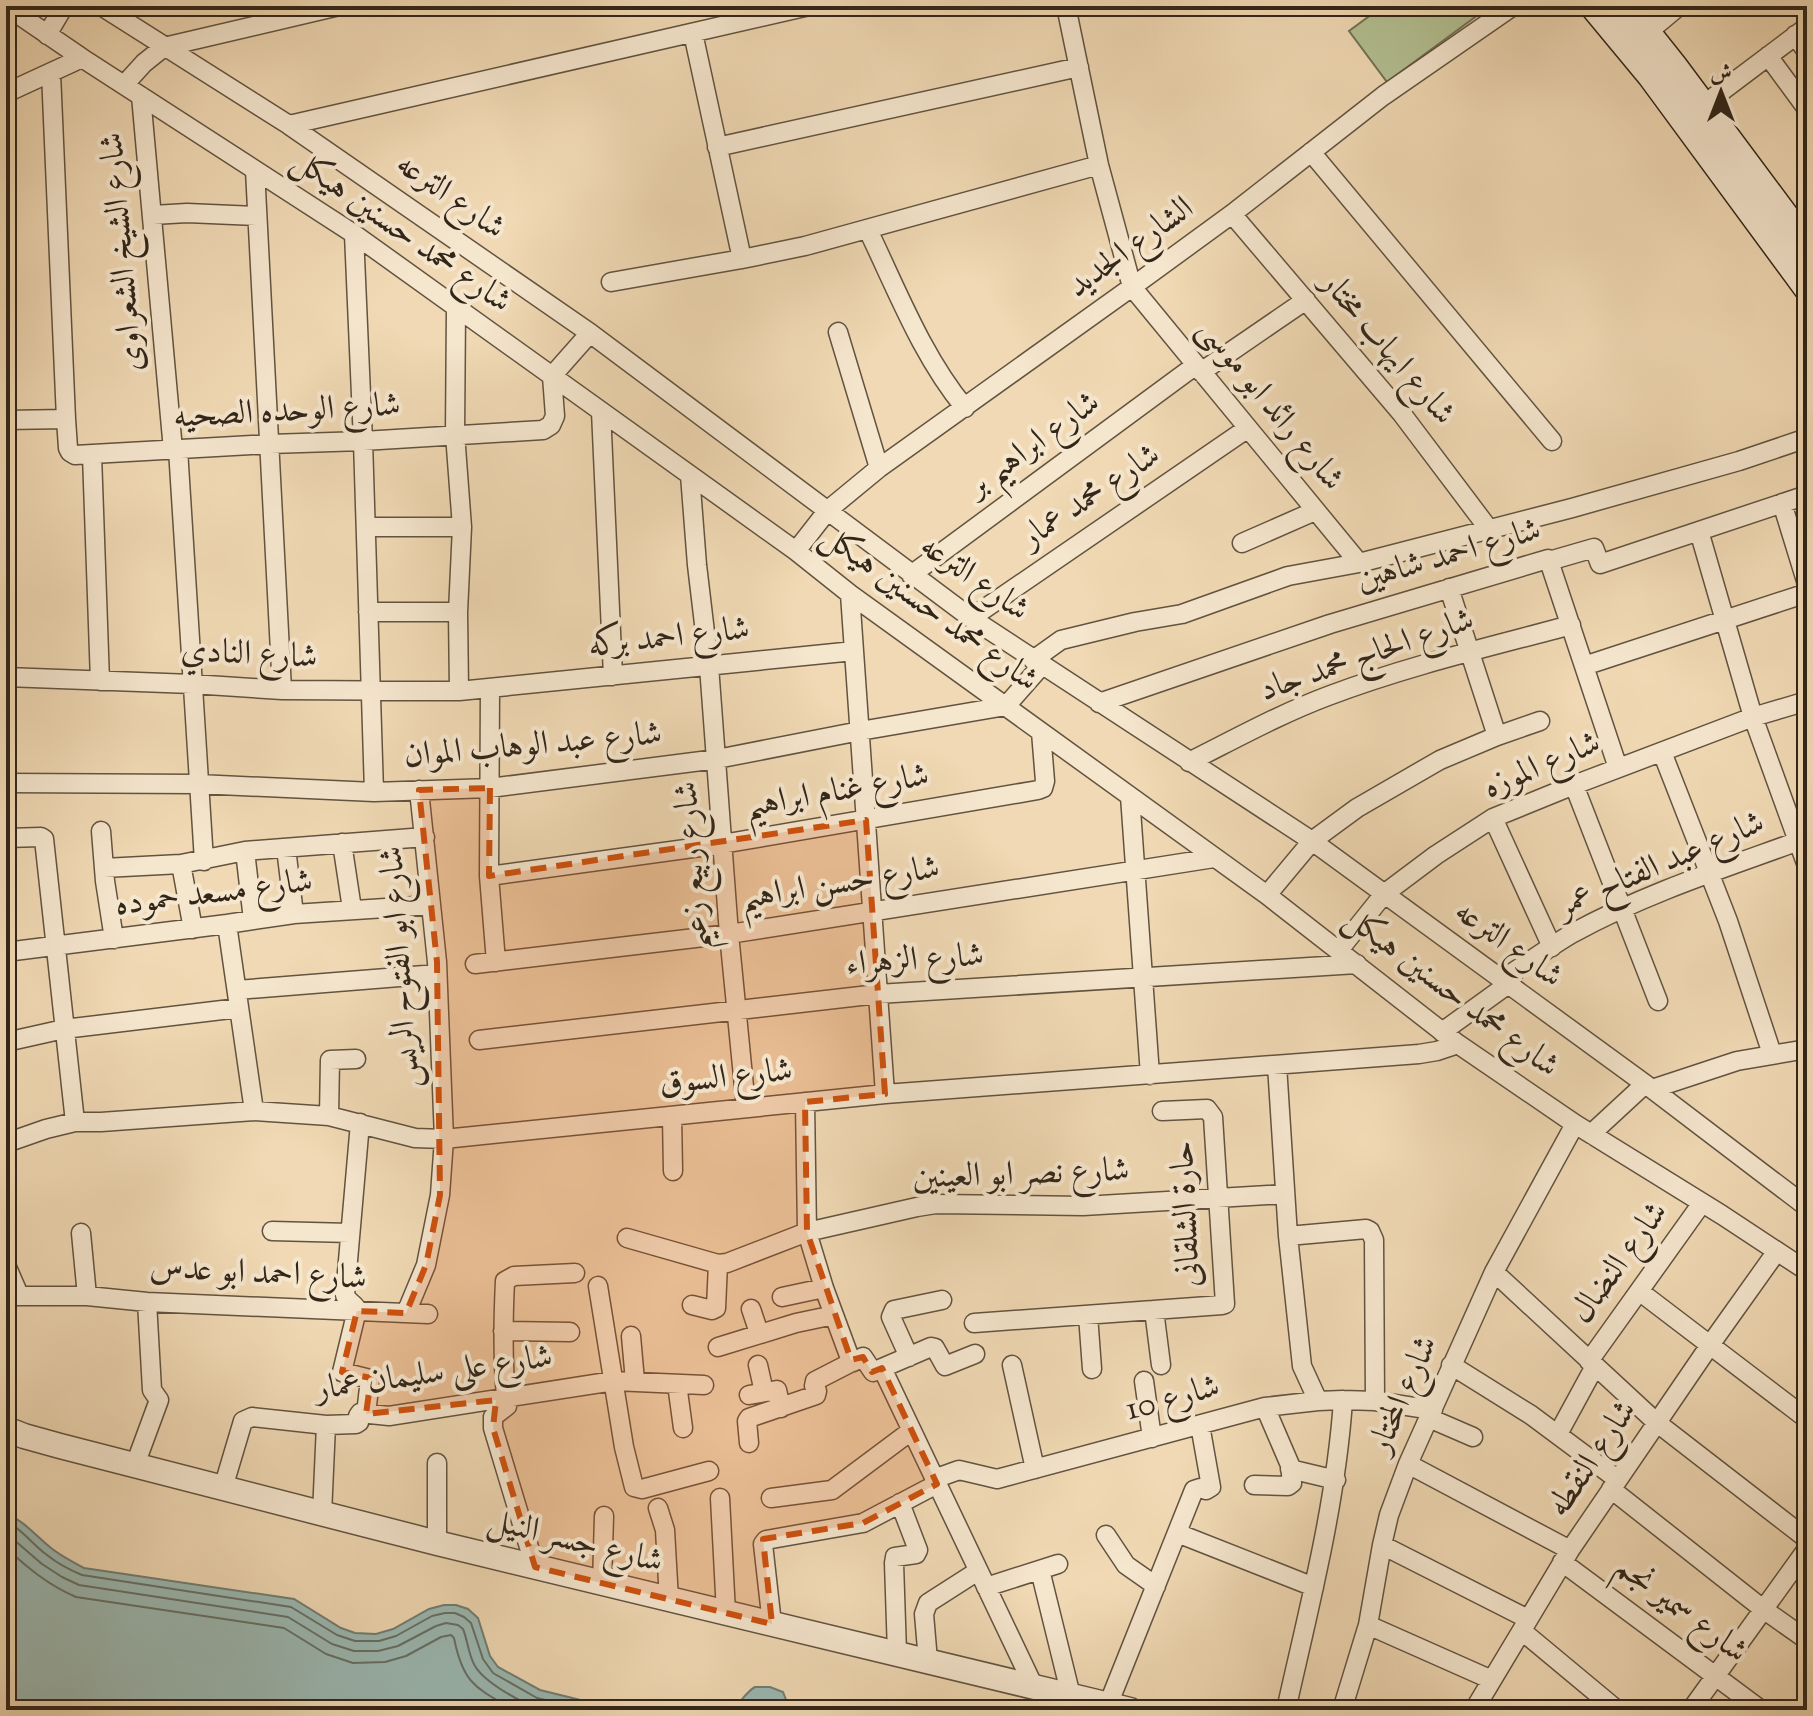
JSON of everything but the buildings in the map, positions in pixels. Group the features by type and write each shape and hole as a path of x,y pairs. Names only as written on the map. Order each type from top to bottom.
{"main road":[{"path":"1593,6 1651,76 1807,288"},
{"path":"1626,6 1807,245"}],"street":[{"name":"شارع محمد حسنين هيكل","path":"6,6 354,234 796,551 850,594 1267,895 1458,1044 1583,1129 1807,1271"},
{"path":"47,35 64,6"},
{"name":"شارع الترعه","path":"101,6 289,125 590,333 971,618 1312,841 1807,1207"},
{"path":"124,85 164,47 339,6"},
{"path":"289,125 809,6"},
{"path":"1066,6 1099,165 1132,287"},
{"name":"الشارع الجديد","path":"796,551 828,510 879,468 1232,214 1383,96 1513,6"},
{"path":"1648,32 1679,6"},
{"path":"1702,106 1801,31 1807,52"},
{"path":"693,33 742,259"},
{"path":"1768,56 1807,109"},
{"path":"6,93 82,58"},
{"path":"717,147 1079,67"},
{"path":"51,73 68,448 75,455 92,455 100,681"},
{"name":"شارع الشيخ الشعراوى","path":"141,96 176,450 204,861"},
{"path":"1311,152 1552,441"},
{"path":"611,282 742,259 868,230 1099,165"},
{"path":"255,170 282,690"},
{"name":"شارع ايهاب مختار","path":"1232,214 1402,414 1488,528"},
{"path":"153,215 257,216"},
{"path":"868,230 929,355 965,408"},
{"path":"354,234 374,792"},
{"name":"شارع رائد ابو موسى","path":"1132,287 1359,563"},
{"name":"شارع ابراهيم بر","path":"911,575 1198,369 1306,300"},
{"path":"456,308 455,434 462,527 458,612 459,691"},
{"path":"838,332 879,468"},
{"path":"552,376 590,333"},
{"name":"شارع الوحده الصحيه","path":"92,455 543,430 548,428 555,416 552,376"},
{"path":"601,411 613,676"},
{"path":"6,420 66,419"},
{"name":"شارع محمد عمار","path":"971,618 1248,428"},
{"path":"1006,706 1038,662 1061,640 1182,614 1302,572 1359,563 1650,487 1807,438"},
{"name":"شارع ربيع زعيم","path":"690,475 746,1107"},
{"name":"شارع احمد شاهين","path":"1099,703 1330,624 1449,588 1594,548 1600,564 1807,495"},
{"path":"1782,503 1807,584"},
{"path":"1242,543 1315,511"},
{"path":"366,527 462,527"},
{"path":"1699,531 1753,717 1802,839 1807,866"},
{"path":"1549,561 1618,768"},
{"path":"1449,588 1497,736"},
{"path":"1584,666 1807,593"},
{"path":"850,594 885,1094"},
{"path":"368,612 458,612"},
{"name":"شارع الحاج محمد جاد","path":"1189,762 1257,727 1327,697 1399,672 1571,625"},
{"name":"شارع احمد بركه","path":"490,689 854,651"},
{"name":"شارع النادي","path":"6,677 282,690 490,689"},
{"path":"490,689 489,876 496,962"},
{"name":"شارع الموزه","path":"1339,950 1384,894 1493,818 1753,717 1807,701"},
{"name":"شارع عبد الوهاب الموان","path":"6,783 198,784 374,792 490,788 717,759 1006,706"},
{"path":"1267,895 1312,841 1357,808 1440,760 1540,721"},
{"name":"شارع غنام ابراهيم","path":"489,876 722,844 1038,790 1043,788 1045,781 1041,732"},
{"path":"1662,752 1710,871 1772,1054"},
{"path":"1574,785 1658,1001"},
{"name":"شارع ابو الفتوح الريس","path":"406,1313 426,1265 440,1195 444,1139 437,974 419,790"},
{"path":"1130,796 1150,1075"},
{"path":"1493,818 1552,947"},
{"path":"101,831 114,939"},
{"path":"104,868 181,864 245,851 425,837"},
{"path":"6,838 44,839 75,1122"},
{"name":"شارع عبد الفتاح عمر","path":"1442,1032 1504,982 1572,934 1710,871 1802,839"},
{"path":"342,843 352,909"},
{"path":"286,848 294,914"},
{"path":"245,851 253,920"},
{"name":"شارع حسن ابراهيم","path":"475,964 729,934 1214,858"},
{"path":"181,864 193,929"},
{"name":"شارع مسعد حموده","path":"6,952 294,914 431,905"},
{"path":"227,924 254,1111"},
{"name":"شارع الزهراء","path":"479,1040 878,994 1357,964"},
{"path":"6,1042 238,999 437,974"},
{"name":"شارع السوق","path":"6,1143 75,1122 254,1111 329,1116 415,1138 444,1139 885,1094 1419,1054 1458,1044"},
{"path":"1648,1087 1737,1061 1807,1049"},
{"path":"329,1116 330,1060 356,1059"},
{"path":"1277,1065 1288,1236 1302,1366 1318,1401"},
{"name":"شارع المختار","path":"1342,1710 1368,1625 1389,1515 1408,1464 1494,1272 1583,1129 1648,1087"},
{"path":"805,1102 807,1232 852,1362"},
{"name":"حارة الشلقانى","path":"974,1323 1225,1304 1211,1113 1207,1109 1162,1111"},
{"path":"672,1116 673,1171"},
{"path":"360,1123 345,1295 357,1311 342,1372 370,1379 366,1414"},
{"name":"شارع نصر ابو العينين","path":"718,1264 807,1232 936,1204 1083,1206 1285,1194"},
{"name":"شارع النضال","path":"1558,1434 1592,1363 1702,1203"},
{"path":"1288,1236 1366,1229 1373,1235 1375,1401"},
{"path":"272,1231 350,1233"},
{"path":"81,1233 87,1296"},
{"path":"627,1238 718,1264 716,1308 712,1310 692,1305"},
{"name":"شارع النقطه","path":"1477,1709 1566,1556 1777,1251"},
{"path":"6,1265 13,1295"},
{"path":"1494,1272 1656,1422 1807,1539"},
{"path":"535,1567 493,1428 493,1417 507,1406 503,1331 505,1281 514,1276 575,1273"},
{"path":"598,1286 624,1447 634,1487 642,1489 709,1471"},
{"path":"782,1297 824,1288"},
{"path":"1639,1291 1807,1419"},
{"name":"شارع احمد ابو عدس","path":"13,1295 428,1314"},
{"path":"909,1357 891,1313 942,1300"},
{"path":"135,1465 159,1400 152,1390 147,1302"},
{"path":"751,1309 759,1333"},
{"path":"1154,1310 1161,1365"},
{"path":"718,1347 759,1333 834,1315"},
{"path":"1088,1315 1092,1369"},
{"path":"503,1331 570,1332"},
{"path":"631,1336 635,1381"},
{"path":"749,1443 749,1418 816,1395 815,1381 863,1357 873,1372 934,1347 947,1366 975,1354"},
{"path":"758,1365 757,1394 777,1390 781,1408"},
{"path":"1012,1365 1035,1469"},
{"path":"1451,1365 1558,1434 1763,1609 1807,1640"},
{"path":"882,1368 1034,1687"},
{"name":"شارع على سليمان عمار","path":"223,1488 243,1421 252,1417 326,1425 358,1424 359,1414 389,1416 614,1381 704,1385"},
{"path":"1144,1381 1152,1438"},
{"path":"677,1384 683,1428"},
{"path":"1286,1710 1336,1480 1343,1400"},
{"name":"شارع 10","path":"772,1624 763,1544 766,1540 856,1525 959,1470 997,1479 1265,1407 1318,1401 1375,1401 1431,1414 1473,1437"},
{"path":"1254,1485 1288,1486 1292,1483 1290,1469 1265,1407"},
{"path":"322,1514 326,1425"},
{"path":"1119,1707 1156,1586 1194,1490 1211,1487 1200,1425"},
{"name":"شارع جسر النيل","path":"6,1429 437,1543 1119,1707"},
{"path":"771,1498 832,1490 911,1431"},
{"path":"437,1463 437,1543"},
{"name":"شارع سمير نجم","path":"1408,1464 1566,1556 1714,1676 1761,1710"},
{"path":"1290,1469 1336,1480"},
{"path":"720,1498 726,1613"},
{"path":"897,1653 895,1557 916,1554 918,1550 900,1503"},
{"path":"658,1508 665,1530 669,1600"},
{"path":"602,1584 604,1516"},
{"path":"1177,1533 1314,1587"},
{"path":"1106,1535 1126,1565 1156,1586"},
{"path":"1382,1545 1525,1625 1617,1710"},
{"path":"1691,1710 1807,1549"},
{"path":"928,1661 924,1614 928,1603 982,1579 1049,1567 1071,1696"},
{"path":"1368,1625 1492,1680"}],"highlighted area":[{"path":"490,788 489,876 866,820 885,1094 805,1102 807,1232 851,1360 863,1357 872,1372 882,1368 937,1484 863,1523 763,1539 772,1624 535,1567 493,1428 496,1400 366,1414 371,1378 342,1372 357,1311 406,1313 426,1265 440,1195 437,962 419,790"}],"green space":[{"path":"1383,6 1484,6 1486,9 1387,82 1349,31"}],"water":[{"path":"6,1513 55,1551 84,1568 294,1599 341,1628 355,1633 376,1634 393,1629 429,1609 456,1605 468,1609 478,1618 490,1656 498,1667 540,1690 621,1710 6,1710"},
{"path":"755,1687 770,1687 783,1692 790,1710 729,1710"}]}
